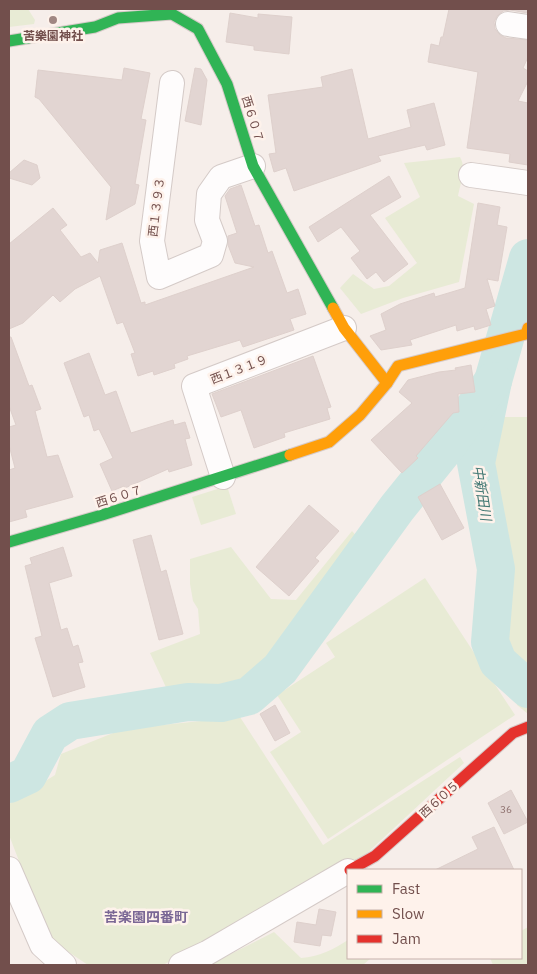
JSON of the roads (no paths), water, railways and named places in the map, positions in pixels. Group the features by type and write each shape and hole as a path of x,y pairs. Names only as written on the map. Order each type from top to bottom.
{"street":[{"name":"西６０７","path":"9,41 95,27 114,14 172,14 198,30 227,84 253,166 344,328 387,383"},
{"name":"西１３９３","path":"172,83 152,241 159,277 211,255 215,241 207,220 208,194 221,177 253,166"},
{"path":"471,174 528,183"},
{"name":"西１３１９","path":"223,477 194,386 344,328"},
{"name":"西６０７","path":"9,542 102,515 329,442 360,415 387,383 398,366 526,334 528,328"},
{"name":"西６０５","path":"352,869 375,856 512,733 528,727"},
{"path":"9,869 42,945 64,965"},
{"name":"西６０５","path":"181,965 347,872"}],"waterway":[{"name":"中新田川","path":"528,258 493,381 476,463 496,569 490,642 498,662 528,689"},
{"path":"9,784 28,775 50,734 70,721 188,702 221,703 249,696 280,669 397,508 447,446 493,381"}],"place":[{"name":"苦樂園神社","path":"53,20"}],"district":[{"name":"苦楽園四番町","path":"146,917"}]}
